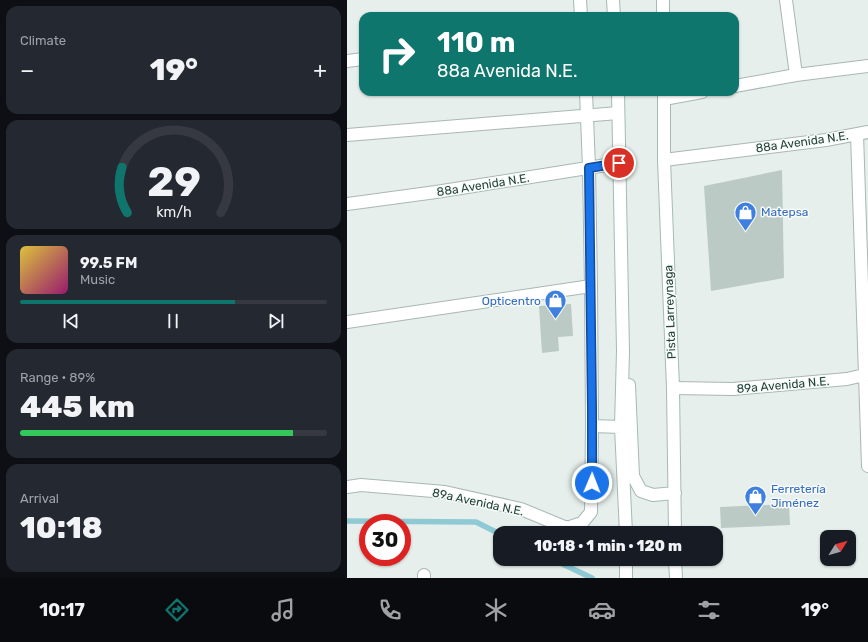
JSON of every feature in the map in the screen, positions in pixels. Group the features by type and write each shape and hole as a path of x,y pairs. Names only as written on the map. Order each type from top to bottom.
{"street":[{"path":"580,0 581,12"},
{"path":"613,0 614,12"},
{"path":"663,0 663,12"},
{"path":"786,0 796,75"},
{"path":"347,61 359,60"},
{"path":"739,85 796,75 868,66"},
{"path":"586,96 589,168 592,426 621,427"},
{"path":"618,96 623,351 621,427 626,526"},
{"name":"Pista Larreynaga","path":"663,96 664,160 673,388 675,526"},
{"path":"347,135 618,113"},
{"path":"863,133 868,466"},
{"name":"88a Avenida N.E.","path":"664,160 826,140 863,133"},
{"name":"88a Avenida N.E.","path":"347,204 436,192 619,163"},
{"path":"347,322 591,286"},
{"path":"623,351 629,368 633,476 641,491 653,495 675,493"},
{"name":"89a Avenida N.E.","path":"673,388 733,389 847,379 867,374"},
{"name":"89a Avenida N.E.","path":"347,487 361,485 445,492 521,509 567,528 582,523 591,512 592,426"},
{"path":"675,566 675,578"}],"building":[{"name":"Matepsa","path":"782,170 784,278 711,291 704,186"},
{"name":"Opticentro","path":"571,304 573,336 558,337 559,351 542,353 539,306"},
{"name":"Ferretería Jiménez","path":"789,504 790,525 723,528 723,526 721,526 720,507"}],"waterway":[{"path":"347,521 476,522 493,530"},
{"path":"567,566 592,578"}],"place":[{"name":"Matepsa","path":"745,232"},
{"name":"Opticentro","path":"556,320"},
{"name":"Ferretería Jiménez","path":"755,516"}],"route":[{"path":"592,483 589,168 619,163"}]}
